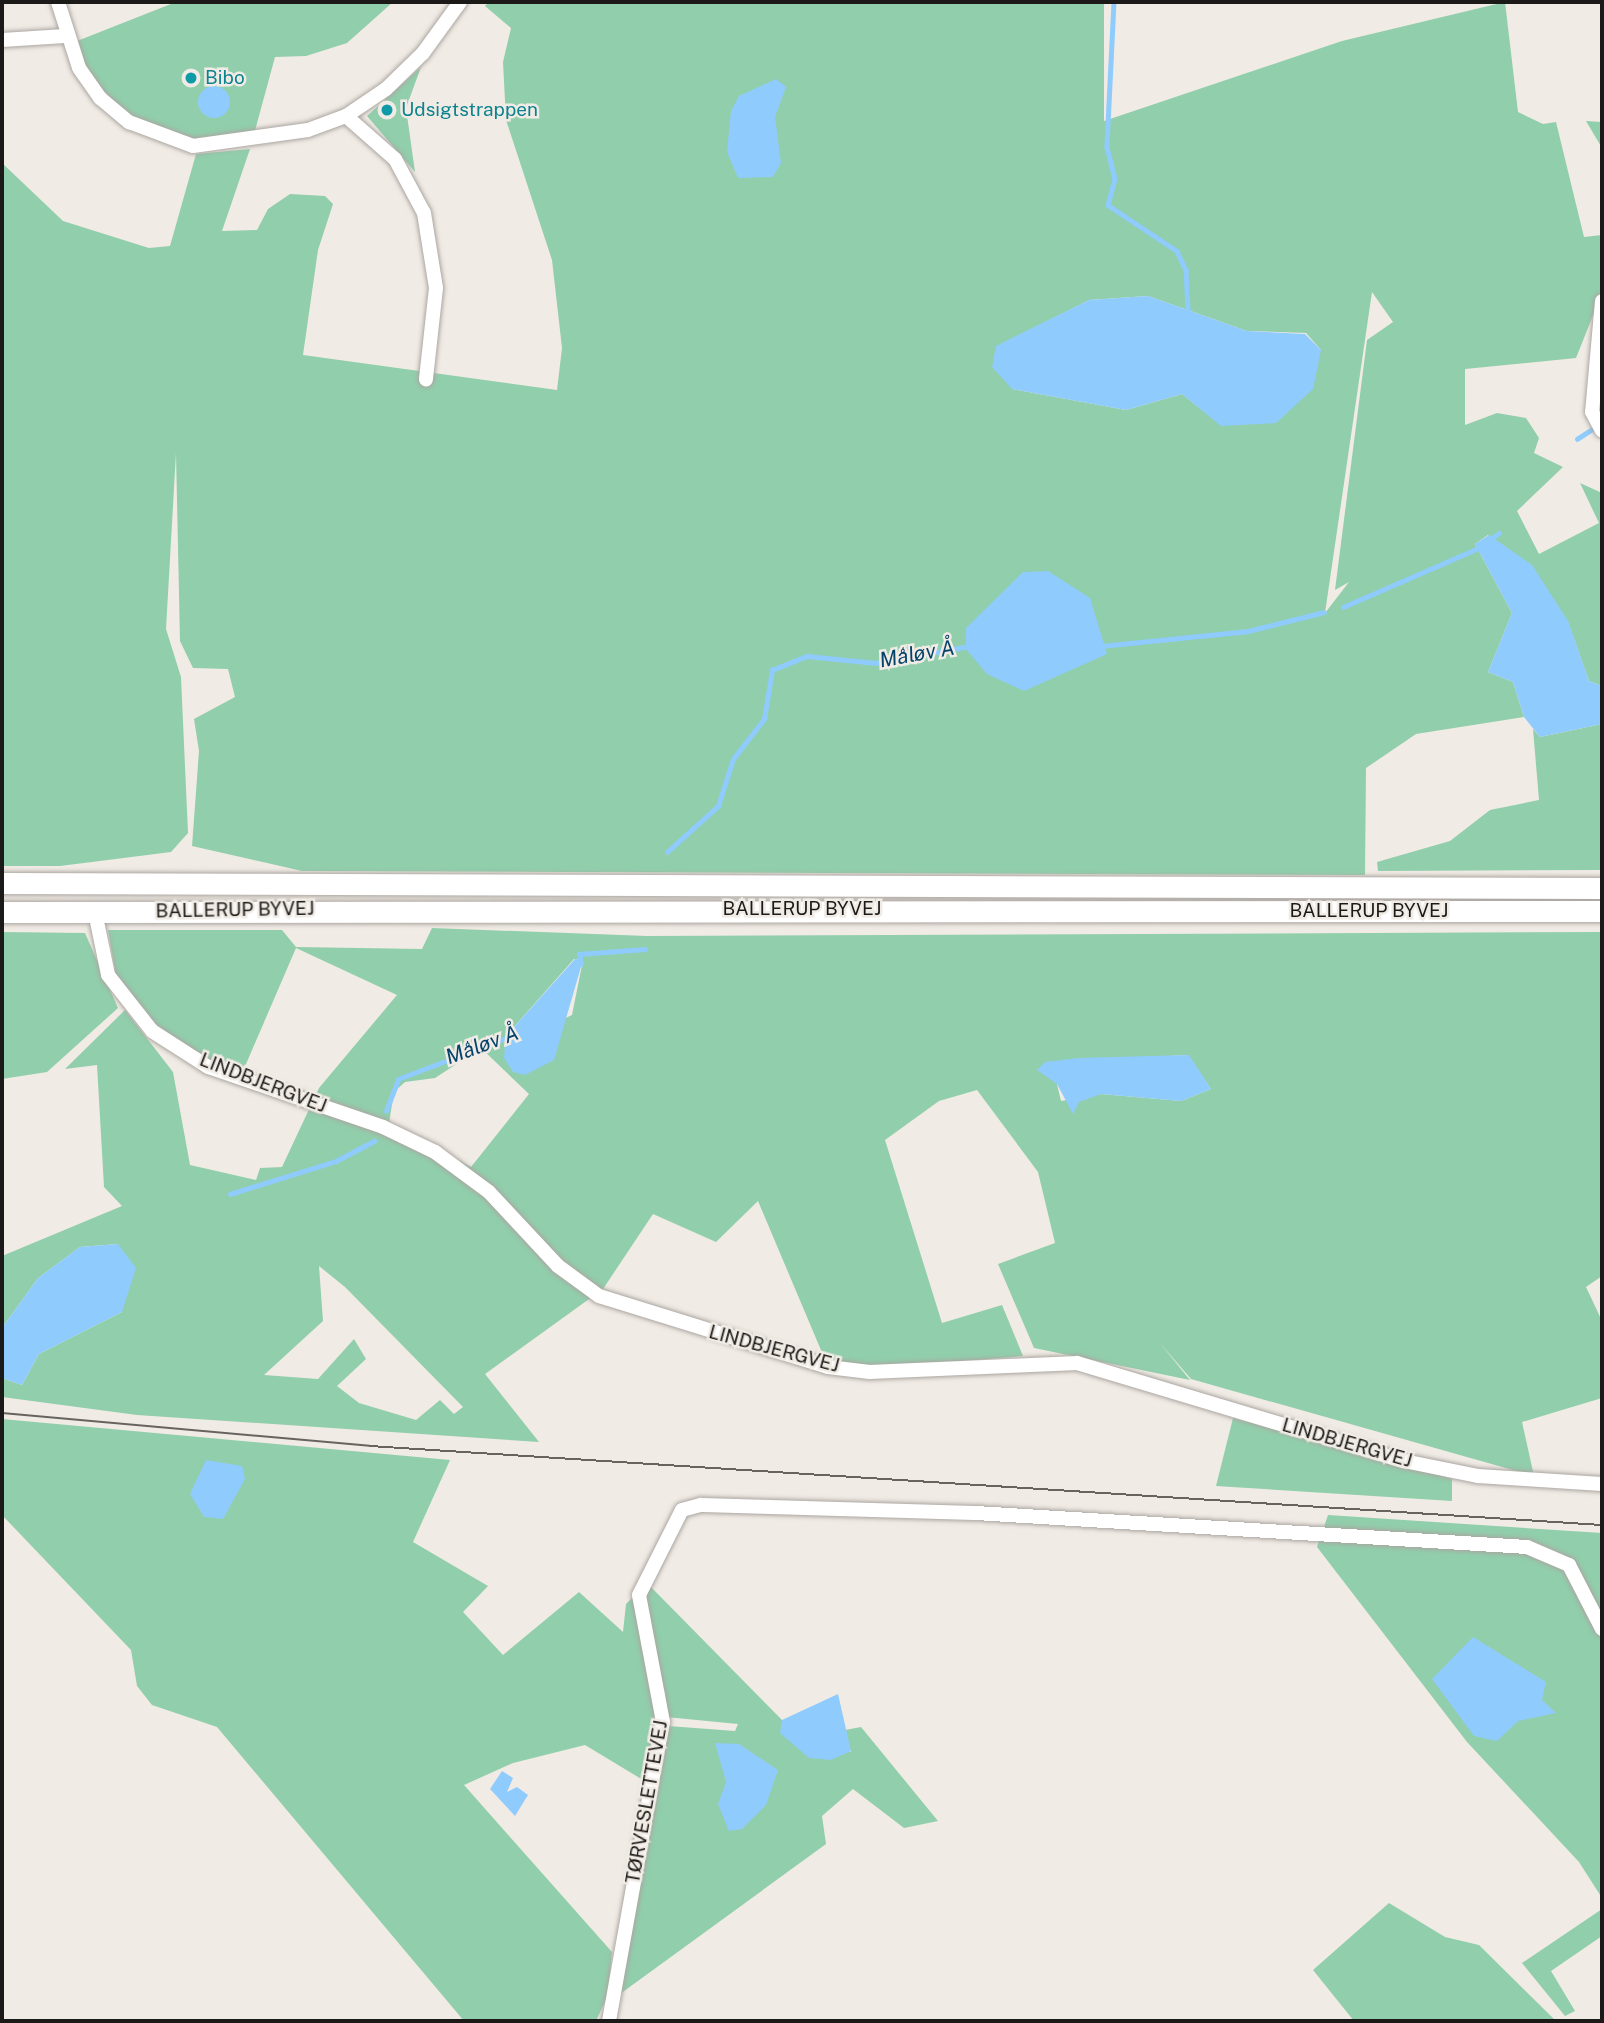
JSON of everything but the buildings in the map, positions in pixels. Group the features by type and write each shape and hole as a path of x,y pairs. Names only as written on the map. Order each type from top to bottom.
{"main road":[{"name":"BALLERUP BYVEJ","path":"2,883 1602,888"},
{"name":"BALLERUP BYVEJ","path":"2,912 1602,911"}],"street":[{"path":"58,2 65,36 100,98 159,138 227,146 308,131 346,116 414,62 460,2"},
{"path":"2,40 65,36"},
{"path":"346,116 396,159 424,213 436,288 426,379"},
{"path":"1602,301 1592,412 1602,431"},
{"name":"LINDBJERGVEJ","path":"95,912 108,975 152,1031 208,1067 383,1127 435,1152 489,1192 558,1266 599,1296 828,1367 870,1372 1077,1363 1404,1461 1478,1476 1602,1484"},
{"name":"TØRVESLETTEVEJ","path":"608,2021 663,1722 639,1595 682,1510 701,1504 976,1513 1527,1547 1569,1565 1602,1629"}],"green space":[{"path":"176,2 393,2 347,43 306,56 275,57 253,138 209,142 163,132 129,115 89,77 72,43"},
{"path":"488,2 1104,2 1104,121 1342,41 1505,2 1518,112 1543,124 1556,122 1584,237 1602,235 1602,293 1576,358 1465,369 1465,425 1497,413 1526,418 1539,438 1534,453 1563,467 1517,511 1539,554 1599,523 1580,483 1602,493 1602,686 1589,681 1568,622 1488,535 1475,544 1512,613 1488,672 1513,682 1524,717 1416,734 1366,768 1365,875 302,871 192,846 199,751 194,719 235,697 228,669 193,668 180,641 176,453 166,629 181,677 188,833 171,852 60,866 2,866 2,163 63,221 149,248 170,246 196,154 250,149 222,231 257,230 268,209 290,194 325,196 333,204 318,250 303,355 557,390 562,348 552,260 506,120 503,62 511,28 485,6","holes":["1372,292 1393,322 1367,340 1335,590 1349,582 1325,613","1148,296 1247,331 1306,333 1321,350 1222,426 1182,394 1126,410 1012,389 996,347 1089,300"]},
{"path":"421,67 406,108 415,172 367,116"},
{"path":"1586,121 1602,122 1602,148"},
{"path":"1602,724 1602,870 1378,871 1377,862 1450,841 1490,810 1539,800 1533,729 1540,737"},
{"path":"432,928 647,936 1602,932 1602,1276 1586,1287 1602,1321 1602,1398 1522,1422 1534,1476 1191,1379 1159,1342 1190,1380 1034,1348 998,1264 1055,1243 1038,1172 977,1090 939,1101 885,1140 942,1323 1002,1305 1023,1356 868,1369 826,1362 758,1201 716,1242 653,1214 603,1289 485,1374 539,1442 137,1415 2,1397 2,1378 22,1385 39,1354 122,1312 118,1244 80,1247 38,1278 2,1328 2,1256 122,1206 104,1187 97,1065 65,1069 125,1010 173,1072 190,1165 256,1180 260,1168 282,1167 319,1088 397,995 296,948 243,1071 208,1060 156,1025 116,975 108,930 282,930 296,947 422,949","holes":["574,959 583,960 572,1015 506,1046 506,1036","481,1048 529,1094 471,1167 389,1123 394,1092 405,1082 435,1078","1188,1055 1211,1089 1181,1101 1101,1094 1061,1101 1057,1084 1128,1058","319,1266 345,1287 463,1407 454,1414 440,1400 416,1420 359,1403 337,1386 366,1359 354,1339 318,1379 264,1375 323,1321"]},
{"path":"2,932 85,933 118,1008 47,1072 2,1079"},
{"path":"1233,1418 1452,1479 1452,1501 1216,1486"},
{"path":"2,1419 450,1460 413,1542 488,1586 463,1612 503,1655 579,1592 623,1632 626,1604 647,1583 782,1720 851,1752 845,1730 861,1727 938,1821 904,1828 853,1789 822,1816 826,1844 620,1994 668,1726 735,1731 738,1724 666,1717 665,1690 650,1688 660,1722 643,1780 585,1745 513,1763 464,1785 612,1952 608,1995 596,2021 464,2021 217,1727 152,1705 137,1686 131,1650 2,1515"},
{"path":"1328,1515 1602,1533 1602,1898 1579,1862 1467,1742 1317,1547"},
{"path":"1389,1903 1445,1937 1479,1945 1556,2021 1354,2021 1313,1970"},
{"path":"1602,1909 1602,1936 1551,1971 1575,2011 1565,2016 1522,1963"}],"water":[{"path":"776,79 786,87 775,117 781,163 773,177 738,178 727,152 731,111 739,96"},
{"path":"214,86 225,91 230,102 225,113 214,118 203,113 198,102 203,91"},
{"path":"1148,296 1247,331 1305,334 1321,350 1313,389 1276,423 1221,426 1182,394 1126,410 1012,389 992,367 996,346 1089,300"},
{"path":"1489,535 1532,565 1568,621 1589,681 1602,686 1602,724 1540,737 1524,717 1513,682 1488,672 1512,613 1475,544"},
{"path":"1048,571 1090,598 1107,654 1024,691 987,674 966,649 966,628 1023,572"},
{"path":"575,959 583,960 554,1060 525,1075 513,1072 504,1058 506,1036"},
{"path":"1189,1055 1211,1089 1181,1101 1101,1094 1079,1102 1073,1114 1057,1084 1037,1070 1045,1062 1079,1058"},
{"path":"118,1244 136,1268 122,1312 39,1354 22,1385 2,1378 2,1328 38,1278 80,1247"},
{"path":"206,1460 242,1466 245,1479 223,1519 204,1517 190,1494"},
{"path":"1473,1637 1546,1682 1542,1700 1556,1713 1518,1721 1497,1741 1474,1736 1432,1679"},
{"path":"838,1694 851,1751 831,1760 809,1758 780,1733 782,1720"},
{"path":"715,1743 739,1744 778,1770 766,1805 742,1829 729,1831 718,1804 726,1782"},
{"path":"502,1771 513,1778 507,1792 517,1787 528,1795 515,1816 490,1789"}],"waterway":[{"path":"1114,2 1107,147 1115,179 1108,205 1177,251 1186,270 1188,310"},
{"name":"Måløv Å","path":"1577,439 1591,430"},
{"name":"Måløv Å","path":"1489,540 1499,533"},
{"name":"Måløv Å","path":"1343,607 1483,546"},
{"name":"Måløv Å","path":"1101,646 1248,631 1324,612"},
{"name":"Måløv Å","path":"667,852 718,806 733,759 764,719 772,670 807,656 876,663 970,646"},
{"name":"Måløv Å","path":"581,964 579,954 645,949"},
{"name":"Måløv Å","path":"386,1111 398,1079 511,1036"},
{"name":"Måløv Å","path":"230,1194 336,1161 374,1141"}],"tram line":[{"path":"2,1413 370,1446 1602,1525"}],"place":[{"name":"Bibo","path":"191,78"},
{"name":"Udsigtstrappen","path":"387,110"}]}
